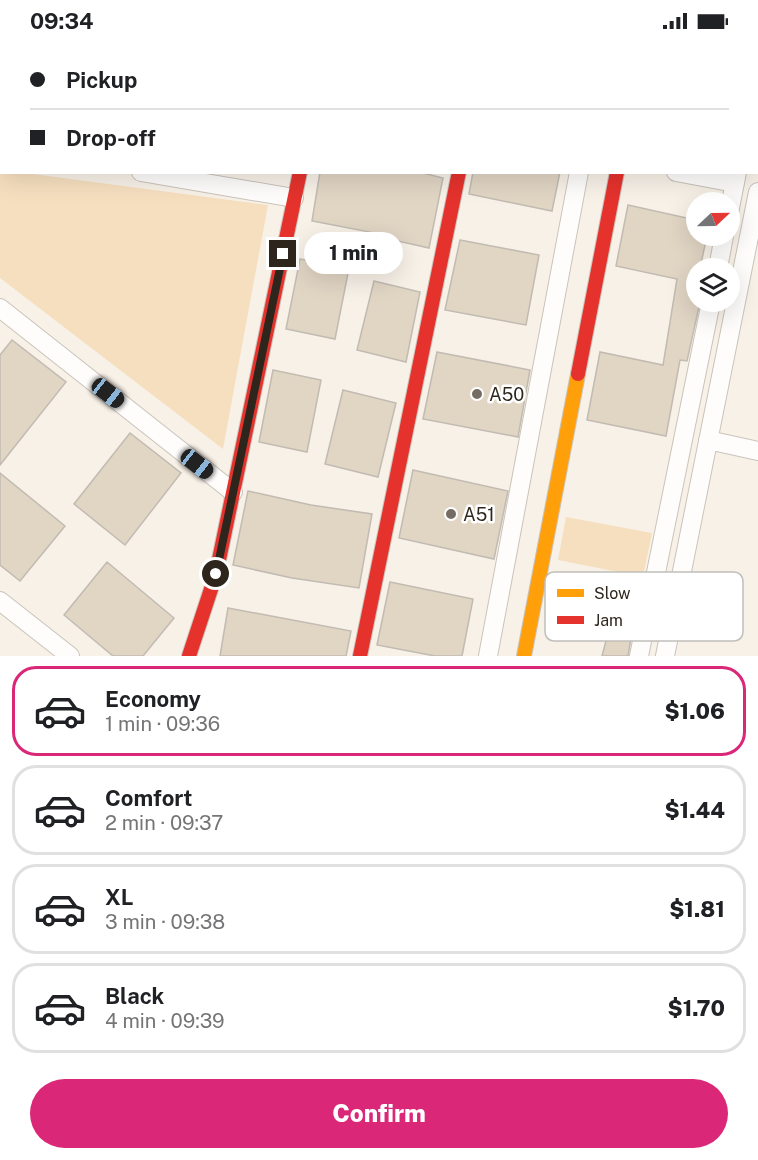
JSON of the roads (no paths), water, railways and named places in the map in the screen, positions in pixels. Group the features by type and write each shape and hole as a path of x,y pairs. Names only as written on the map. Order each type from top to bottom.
{"street":[{"path":"153,174 294,198"},
{"path":"189,656 216,574 300,174"},
{"path":"360,656 459,174"},
{"path":"488,656 579,174"},
{"path":"524,656 616,174"},
{"path":"696,174 736,178"},
{"path":"682,572 758,197"},
{"path":"0,308 233,492"},
{"path":"656,572 709,312"},
{"path":"708,440 758,451"},
{"path":"0,601 70,656"},
{"path":"639,656 642,641"},
{"path":"665,656 668,641"}],"place":[{"name":"A50","path":"477,394"},
{"name":"A51","path":"451,514"}]}
